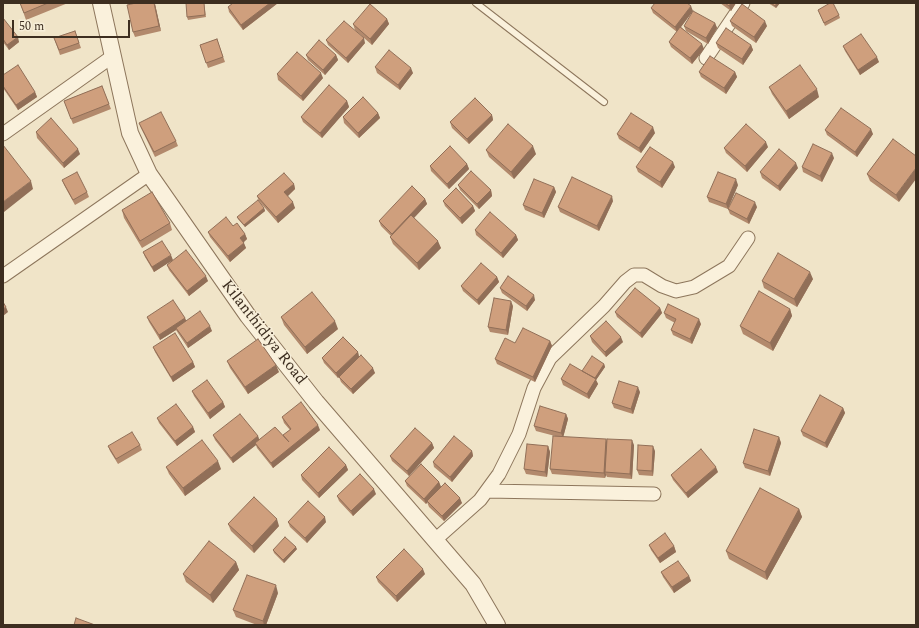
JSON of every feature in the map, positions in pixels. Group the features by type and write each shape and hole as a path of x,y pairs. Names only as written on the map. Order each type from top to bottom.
{"street":[{"name":"Kilanthidiya Road","path":"101,3 130,133 149,174 248,316 316,402 473,584 497,625"},
{"path":"706,58 743,3"},
{"path":"3,134 113,56"},
{"path":"3,276 149,174"},
{"path":"435,540 480,500 499,474 519,434 534,388 550,358 604,306 625,282 634,275 644,275 662,286 676,291 694,287 729,266 748,238"},
{"path":"487,491 654,494"}],"lane":[{"path":"476,3 604,102"}],"building":[{"path":"20,3 48,3 24,13"},
{"path":"136,3 154,3 159,26 133,32 127,5"},
{"path":"186,3 204,3 205,15 187,17"},
{"path":"233,3 270,3 241,25 228,7"},
{"path":"655,3 687,3 691,6 675,27 651,8"},
{"path":"830,3 833,3 839,15 824,23 818,10"},
{"path":"370,4 387,19 370,39 353,24"},
{"path":"742,4 765,21 754,37 730,21"},
{"path":"693,11 715,23 706,38 684,26"},
{"path":"3,18 18,37 7,45 3,39"},
{"path":"344,21 364,38 346,58 326,40"},
{"path":"680,27 702,44 690,58 669,42"},
{"path":"726,28 751,45 742,59 716,43"},
{"path":"75,31 79,43 59,50 54,38"},
{"path":"861,34 877,57 858,70 843,46"},
{"path":"217,39 223,57 206,63 200,45"},
{"path":"319,40 336,55 323,70 306,55"},
{"path":"389,50 411,68 398,85 375,67"},
{"path":"297,52 321,73 301,96 277,74"},
{"path":"710,56 735,72 724,88 699,72"},
{"path":"18,65 35,92 16,105 3,86 3,75"},
{"path":"800,65 817,89 786,111 769,87"},
{"path":"329,85 347,101 320,133 301,117"},
{"path":"102,86 109,104 71,119 64,101"},
{"path":"363,97 378,113 358,133 343,117"},
{"path":"475,98 492,115 467,139 450,122"},
{"path":"841,108 871,129 855,152 825,130"},
{"path":"161,112 176,141 154,152 139,123"},
{"path":"631,113 653,127 639,148 617,134"},
{"path":"51,118 78,149 63,163 36,132"},
{"path":"508,124 533,146 511,172 486,150"},
{"path":"746,124 766,142 745,166 724,148"},
{"path":"893,139 916,156 916,168 896,195 867,174"},
{"path":"813,144 832,153 820,176 802,167"},
{"path":"3,145 31,181 3,202"},
{"path":"450,146 467,164 447,184 430,166"},
{"path":"650,147 673,162 660,182 636,167"},
{"path":"779,149 796,163 778,186 760,172"},
{"path":"471,171 491,190 477,204 458,185"},
{"path":"77,172 87,192 73,200 62,180"},
{"path":"718,172 736,179 726,204 707,197"},
{"path":"284,173 294,184 284,192 293,202 276,217 257,196"},
{"path":"572,177 612,196 597,226 558,207"},
{"path":"534,179 554,187 542,213 523,205"},
{"path":"412,186 425,199 392,234 379,221"},
{"path":"456,188 473,206 460,218 443,201"},
{"path":"152,192 170,223 140,241 122,210"},
{"path":"736,193 755,202 747,219 728,209"},
{"path":"258,200 264,208 244,225 237,217"},
{"path":"490,212 516,235 501,253 475,230"},
{"path":"411,215 438,241 417,263 390,237"},
{"path":"226,217 233,226 237,223 245,234 240,238 244,243 228,256 208,232"},
{"path":"162,241 171,255 152,267 143,252"},
{"path":"186,250 206,276 187,291 167,265"},
{"path":"778,253 810,272 794,299 762,281"},
{"path":"481,263 497,277 477,300 461,286"},
{"path":"508,276 534,295 526,306 500,288"},
{"path":"635,288 660,308 640,333 615,312"},
{"path":"759,291 790,309 770,343 740,326"},
{"path":"312,292 335,321 305,347 281,317"},
{"path":"494,298 511,301 506,330 488,327"},
{"path":"173,300 185,318 159,335 147,317"},
{"path":"3,302 6,307 3,309"},
{"path":"668,304 699,319 690,339 671,330 676,319 664,313"},
{"path":"200,311 210,326 187,343 176,328"},
{"path":"606,321 621,337 605,352 590,336"},
{"path":"523,328 550,341 533,377 495,359 505,338 515,343"},
{"path":"175,333 193,362 171,377 153,347"},
{"path":"343,337 358,352 336,373 322,358"},
{"path":"258,339 276,365 245,387 227,361"},
{"path":"361,355 373,368 351,389 339,377"},
{"path":"592,356 604,364 595,378 582,371"},
{"path":"570,364 596,379 587,394 561,379"},
{"path":"207,380 223,402 208,413 192,391"},
{"path":"619,381 638,387 631,409 612,403"},
{"path":"820,395 843,408 825,443 801,431"},
{"path":"301,402 318,425 271,463 255,443 275,427 289,442 283,435 291,429 282,417"},
{"path":"176,404 193,427 175,441 157,418"},
{"path":"540,406 566,414 561,433 534,426"},
{"path":"240,414 258,436 231,458 213,435"},
{"path":"415,428 432,443 407,471 390,456"},
{"path":"754,429 779,437 768,471 743,463"},
{"path":"132,432 140,445 116,459 108,446"},
{"path":"454,436 472,451 450,477 433,462"},
{"path":"553,436 606,439 604,473 550,469"},
{"path":"607,439 632,440 630,474 605,472"},
{"path":"202,440 218,461 183,488 166,467"},
{"path":"527,444 548,446 545,472 524,469"},
{"path":"638,445 653,446 652,471 637,470"},
{"path":"329,447 346,465 318,493 301,475"},
{"path":"701,449 716,467 686,493 671,475"},
{"path":"421,464 439,482 424,499 405,481"},
{"path":"360,474 374,489 351,511 337,496"},
{"path":"445,483 460,498 442,516 427,501"},
{"path":"760,488 799,509 765,572 726,551"},
{"path":"254,497 277,519 252,546 228,524"},
{"path":"308,501 325,517 305,538 288,522"},
{"path":"665,533 674,546 658,558 649,545"},
{"path":"285,537 296,547 283,560 273,550"},
{"path":"209,541 236,562 210,595 183,574"},
{"path":"404,549 423,569 396,596 376,577"},
{"path":"678,561 689,576 672,587 661,572"},
{"path":"247,575 276,585 263,621 233,610"},
{"path":"76,618 95,625 74,625"}]}
